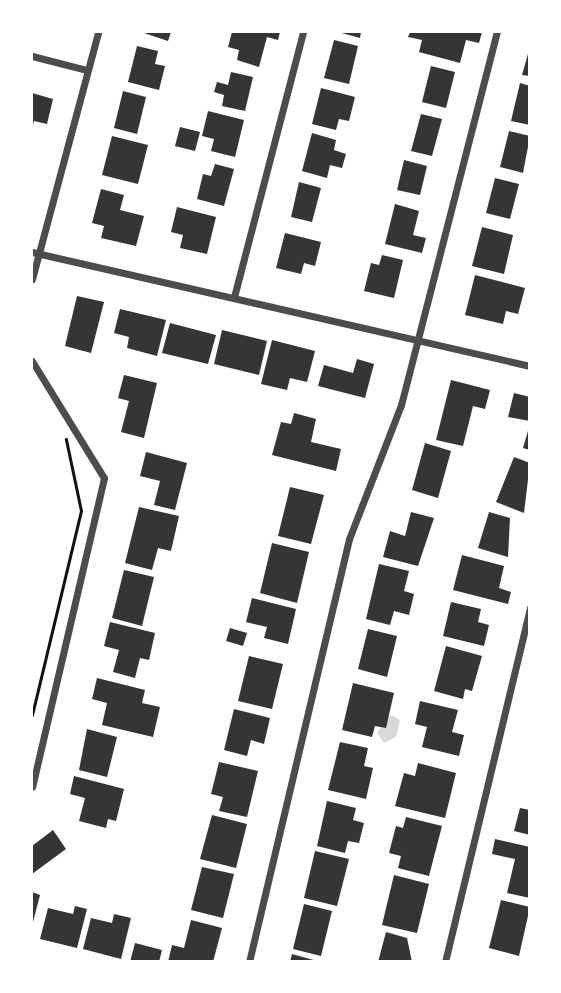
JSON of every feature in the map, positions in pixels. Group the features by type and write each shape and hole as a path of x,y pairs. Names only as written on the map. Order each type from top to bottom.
{"street":[{"path":"32,279 35,252 98,32"},
{"path":"234,297 303,32"},
{"path":"249,961 349,539 401,405 498,32"},
{"path":"32,56 88,70"},
{"path":"35,252 530,366"},
{"path":"32,361 104,478 32,788"},
{"path":"445,961 530,607"}],"path":[{"path":"32,715 80,511 64,432"}],"shaded area":[{"path":"391,715 400,720 396,737 384,743 377,733"}],"building":[{"path":"141,32 171,32 168,41"},
{"path":"232,32 280,32 278,40 267,37 259,67 237,60 239,50 228,47"},
{"path":"338,32 361,32 360,38"},
{"path":"410,32 482,32 479,43 466,40 460,63 419,52 422,40 408,37"},
{"path":"334,40 358,46 349,84 324,78"},
{"path":"137,46 158,51 155,64 165,66 159,90 128,82"},
{"path":"530,47 530,76 522,75"},
{"path":"431,66 455,72 446,108 422,102"},
{"path":"231,72 253,77 245,111 222,106 224,95 214,92 217,82 228,85"},
{"path":"520,83 530,86 530,125 511,121"},
{"path":"321,88 355,97 349,121 339,119 336,130 312,124"},
{"path":"123,91 146,97 137,134 114,128"},
{"path":"32,93 53,99 47,124 34,121 32,129"},
{"path":"208,111 244,120 235,157 211,151 214,139 202,136"},
{"path":"421,114 442,119 432,156 411,151"},
{"path":"180,127 200,132 195,151 175,146"},
{"path":"509,131 530,136 523,173 500,167"},
{"path":"312,133 336,140 334,150 346,154 342,168 330,165 327,178 302,171"},
{"path":"112,136 148,145 138,184 102,175"},
{"path":"404,160 427,166 420,195 397,190"},
{"path":"215,164 234,169 224,206 197,199 203,174 211,176"},
{"path":"495,178 519,184 510,219 486,213"},
{"path":"299,182 321,188 312,222 291,217"},
{"path":"101,189 124,195 120,210 144,216 136,246 101,238 104,226 92,223"},
{"path":"395,204 419,211 413,235 426,238 422,253 385,244"},
{"path":"177,207 216,217 207,254 180,248 183,235 171,232"},
{"path":"482,227 513,235 504,274 472,266"},
{"path":"285,233 321,242 315,266 304,263 301,274 276,268"},
{"path":"382,255 403,260 394,298 364,291 371,263 379,265"},
{"path":"475,275 525,288 518,314 506,311 503,324 465,315"},
{"path":"77,296 104,302 91,353 65,346"},
{"path":"120,309 166,320 157,356 127,348 129,337 114,333"},
{"path":"170,323 216,335 208,364 162,353"},
{"path":"222,330 267,341 259,375 214,364"},
{"path":"272,340 315,351 307,382 290,378 287,390 261,384"},
{"path":"357,359 374,364 365,398 318,386 324,365 353,373"},
{"path":"124,375 157,383 144,438 121,432 129,401 118,398"},
{"path":"451,380 490,390 485,409 473,406 463,446 436,440"},
{"path":"514,393 530,397 530,421 508,417"},
{"path":"294,413 316,419 311,442 341,449 336,471 272,455 281,422 291,424"},
{"path":"530,424 530,450 523,448"},
{"path":"425,443 451,451 438,498 412,490"},
{"path":"146,452 187,463 175,510 154,505 160,481 140,476"},
{"path":"514,457 530,463 524,513 496,502"},
{"path":"290,487 324,495 311,544 278,536"},
{"path":"139,507 179,516 171,551 158,548 152,570 125,563"},
{"path":"411,512 434,518 418,566 383,557 390,531 405,536"},
{"path":"489,512 510,518 508,557 478,548"},
{"path":"272,543 309,552 297,603 260,593"},
{"path":"462,555 504,566 499,588 511,592 508,604 453,590"},
{"path":"379,564 409,571 404,591 414,594 409,615 394,611 390,625 366,619"},
{"path":"124,570 154,577 142,626 112,618"},
{"path":"252,598 296,609 288,644 264,638 267,627 246,622"},
{"path":"451,602 481,609 478,622 489,625 484,646 443,636"},
{"path":"110,622 155,633 149,660 140,658 135,678 113,672 119,650 104,646"},
{"path":"230,628 247,633 243,646 226,641"},
{"path":"368,629 397,636 387,677 358,669"},
{"path":"446,646 482,656 472,691 465,689 463,699 434,691"},
{"path":"249,656 283,664 272,709 238,701"},
{"path":"97,678 145,690 142,703 160,707 153,737 102,725 107,703 92,699"},
{"path":"353,683 394,693 386,728 375,726 372,737 342,730"},
{"path":"420,701 458,710 452,732 464,735 459,756 422,747 427,727 415,724"},
{"path":"234,709 270,718 264,744 251,740 247,756 224,750"},
{"path":"87,729 117,737 107,777 79,770"},
{"path":"340,742 368,748 364,766 373,768 366,799 328,790"},
{"path":"219,762 258,771 247,817 219,811 223,797 211,794"},
{"path":"418,763 456,773 445,818 395,806 404,773 415,776"},
{"path":"74,776 124,789 116,821 108,819 106,828 79,821 85,798 70,794"},
{"path":"327,801 356,808 353,820 364,823 359,843 348,841 345,853 317,846"},
{"path":"520,808 530,810 530,835 514,831"},
{"path":"212,815 247,824 236,868 200,859"},
{"path":"406,817 442,826 429,876 398,868 401,856 389,853 396,826 403,828"},
{"path":"53,830 66,849 32,874 32,846"},
{"path":"495,839 530,847 530,898 507,893 515,859 492,854"},
{"path":"315,851 349,859 337,906 304,898"},
{"path":"202,867 234,874 223,918 191,910"},
{"path":"394,875 429,884 417,933 382,925"},
{"path":"32,892 40,895 32,926"},
{"path":"501,900 530,907 519,956 489,948"},
{"path":"304,904 332,911 321,956 293,949"},
{"path":"75,906 87,909 77,948 40,939 48,908 73,914"},
{"path":"114,914 131,918 121,959 83,949 91,918 112,923"},
{"path":"191,920 222,928 213,962 168,962 172,945 184,948"},
{"path":"386,932 407,938 412,962 378,962"},
{"path":"135,943 162,950 159,962 130,962"},
{"path":"292,954 317,961 317,962 290,962"}]}
